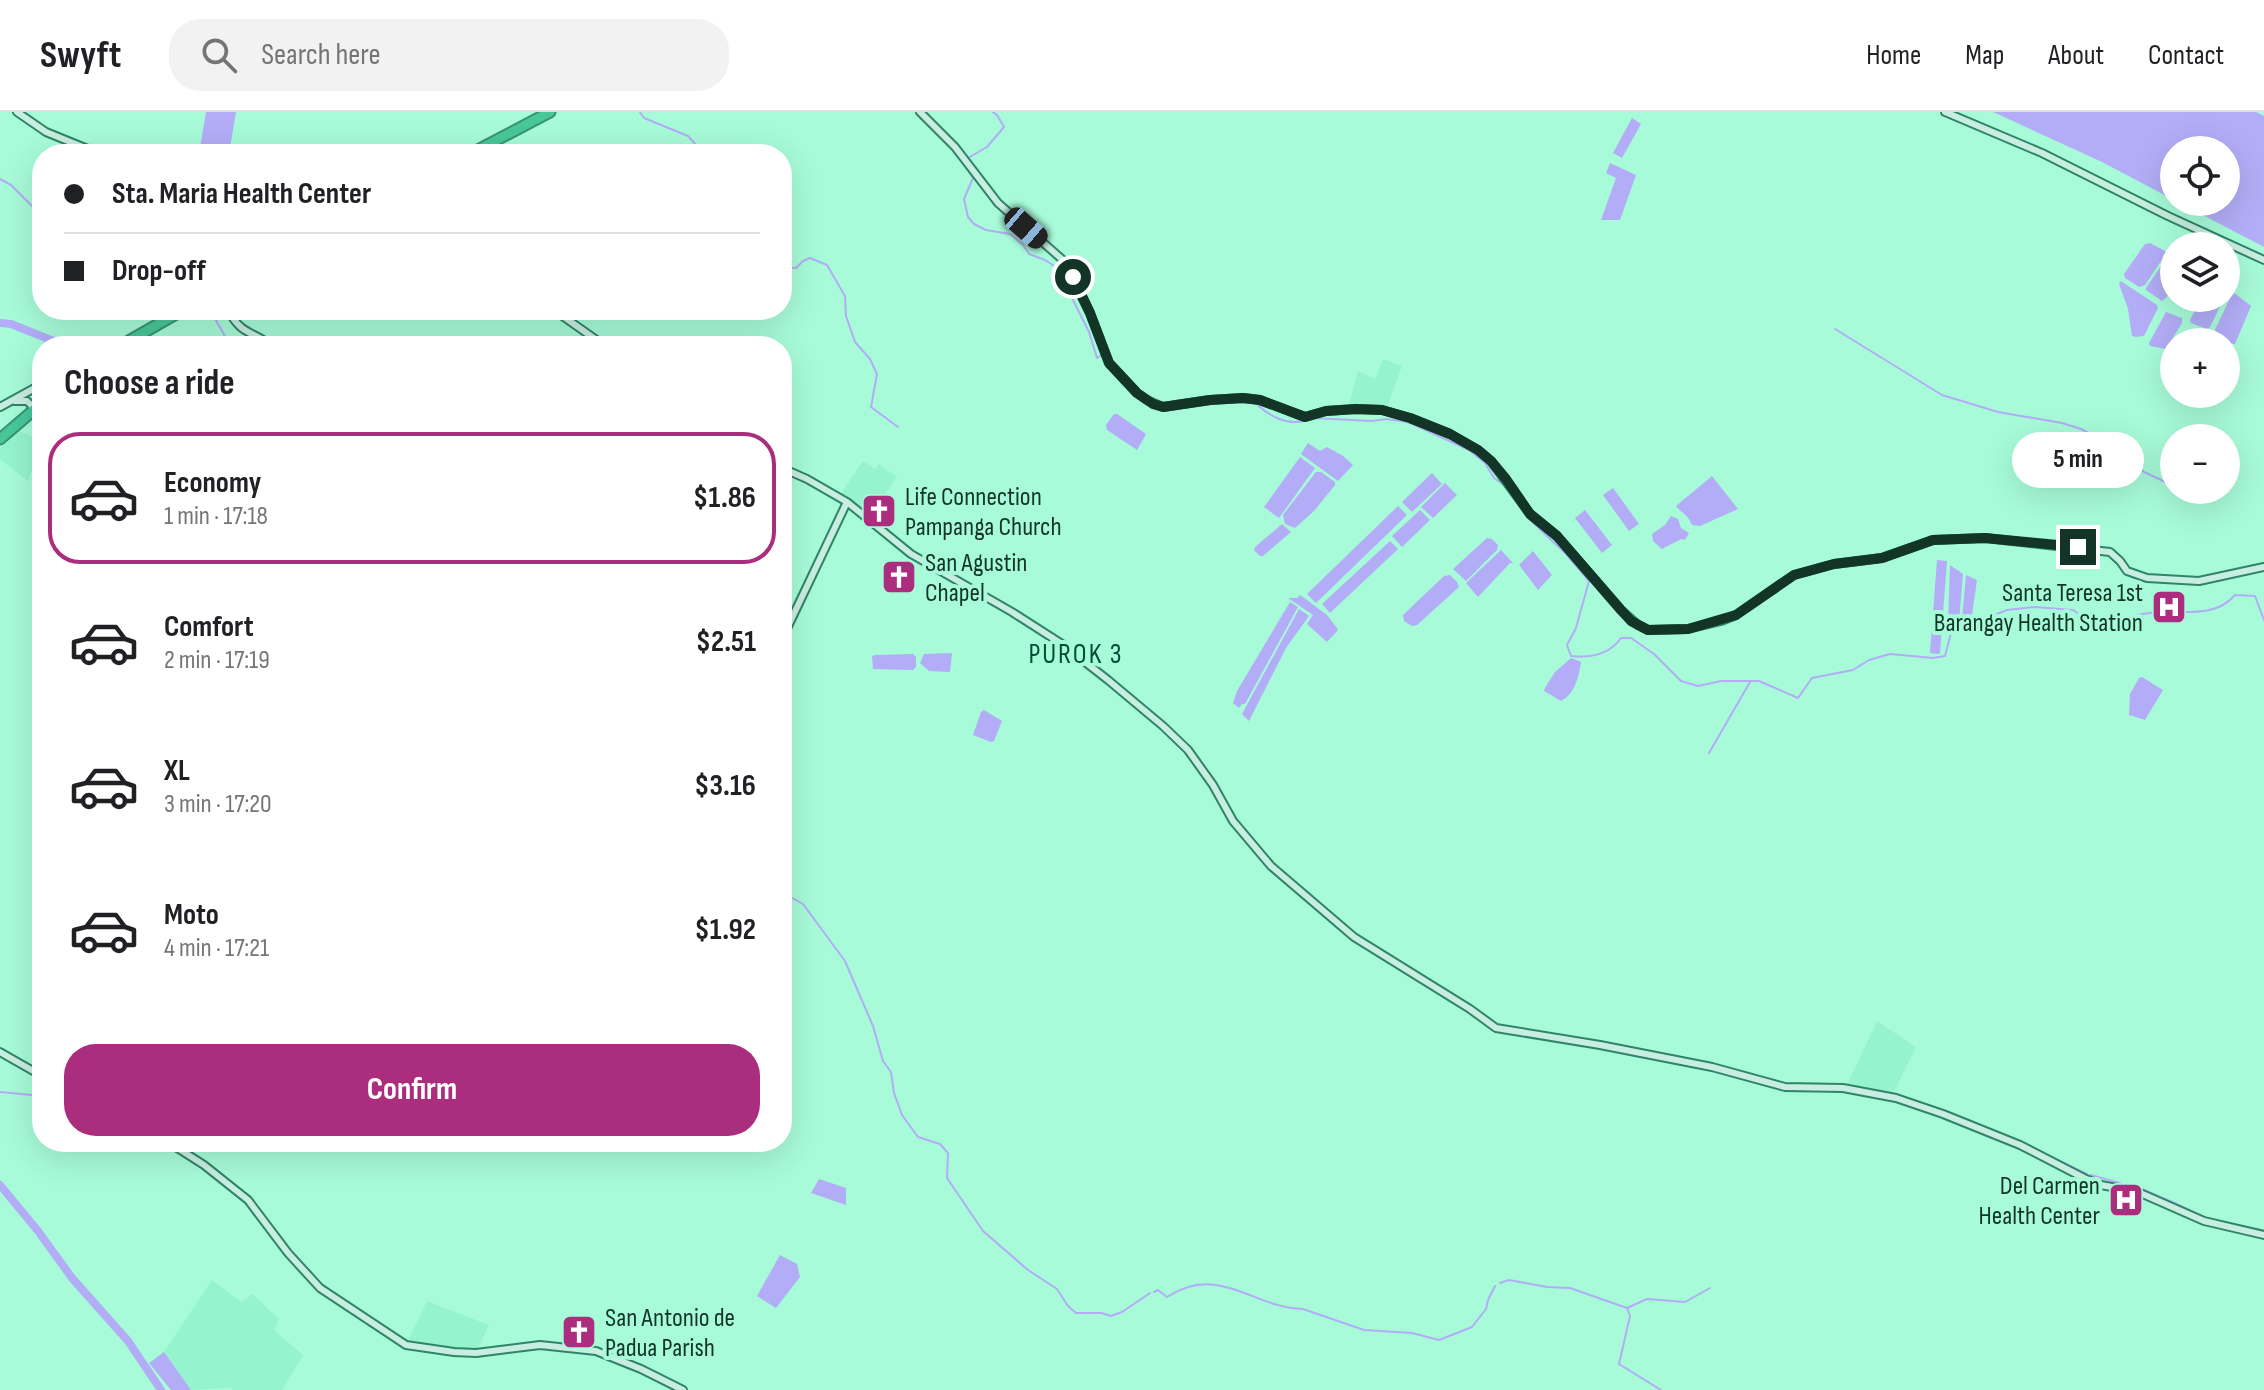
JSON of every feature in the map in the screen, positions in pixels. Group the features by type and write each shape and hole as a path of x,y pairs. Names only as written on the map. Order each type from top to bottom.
{"highway":[{"path":"489,144 550,112"},
{"path":"138,336 166,320"},
{"path":"0,439 32,411"}],"street":[{"path":"17,112 46,132 75,144"},
{"path":"920,112 955,147 998,203 1064,261 1090,313 1109,363 1137,393 1163,407 1210,400 1260,400 1305,417 1326,411 1382,410 1450,434 1491,461 1530,514 1557,536 1631,621 1648,630 1688,629 1721,621 1736,615 1794,575 1834,564 1882,558 1933,540 1985,538 2110,552 2127,571 2145,578 2175,581 2222,578 2264,567"},
{"path":"1945,112 2042,153 2264,260"},
{"path":"235,320 243,332 257,336"},
{"path":"568,320 591,336"},
{"path":"0,407 32,389"},
{"path":"11,401 32,403"},
{"path":"792,472 847,502 911,554 1012,612 1062,644 1108,680 1188,750 1233,821 1271,866 1354,937 1496,1028 1712,1067 1785,1087 1843,1088 1896,1098 2020,1145 2101,1185 2138,1192 2204,1221 2264,1235"},
{"path":"792,618 847,502"},
{"path":"0,1052 32,1070"},
{"path":"184,1152 248,1200 320,1288 406,1345 476,1353 540,1345 596,1351 683,1390"}],"shaded area":[{"path":"206,112 236,112 231,144 201,144"},
{"path":"1993,112 2256,112 2264,116 2264,247 2205,216 2240,216 2240,136 2160,136 2160,193"},
{"path":"1632,118 1641,124 1622,158 1613,153"},
{"path":"1610,163 1636,175 1620,220 1601,220 1616,178 1606,173"},
{"path":"2145,244 2160,248 2160,262 2145,285 2139,287 2124,274"},
{"path":"2160,268 2160,300 2146,288"},
{"path":"2121,281 2157,305 2144,336 2132,336 2128,309 2119,284"},
{"path":"2240,297 2251,306 2240,332 2240,328 2216,328 2223,312 2240,312"},
{"path":"2166,312 2182,318 2179,328 2160,328 2160,348 2149,343"},
{"path":"2194,312 2217,312 2208,328 2190,320"},
{"path":"1383,359 1402,366 1386,410 1348,408 1358,371 1375,379"},
{"path":"1114,414 1146,434 1137,450 1107,430 1106,425"},
{"path":"19,431 32,437 32,470 28,481 0,459 0,449"},
{"path":"1308,443 1320,451 1327,447 1353,465 1338,481 1301,454"},
{"path":"1300,457 1315,468 1279,518 1264,507"},
{"path":"863,461 875,469 879,464 897,477 869,518 839,496"},
{"path":"1316,472 1321,472 1335,485 1295,528 1285,524 1283,515"},
{"path":"1432,473 1442,484 1412,512 1402,502"},
{"path":"1712,476 1738,509 1700,526 1692,525 1676,506"},
{"path":"1445,483 1457,495 1433,518 1421,507"},
{"path":"1613,488 1639,524 1629,531 1603,495"},
{"path":"1398,506 1407,515 1316,603 1307,594"},
{"path":"1420,510 1430,520 1402,547 1392,536"},
{"path":"1585,510 1612,545 1602,553 1575,518"},
{"path":"1671,516 1678,519 1681,528 1689,533 1685,540 1662,549 1653,541 1652,534 1665,525"},
{"path":"1282,524 1291,532 1260,556 1255,547"},
{"path":"1487,538 1498,545 1497,550 1466,581 1453,569"},
{"path":"1390,541 1398,549 1330,613 1322,604"},
{"path":"1501,550 1513,563 1478,597 1466,583"},
{"path":"1533,551 1552,575 1538,590 1519,565"},
{"path":"1937,560 1947,561 1938,654 1930,653"},
{"path":"1950,565 1963,574 1959,621 1950,626 1948,625"},
{"path":"1450,575 1459,587 1417,625 1412,626 1404,621 1403,615 1444,576"},
{"path":"1966,575 1977,580 1972,615 1964,620 1962,619"},
{"path":"1300,595 1327,615 1337,628 1327,642 1307,624 1313,615 1288,598"},
{"path":"1290,602 1298,607 1245,704 1239,708 1233,703 1237,691"},
{"path":"1299,609 1309,616 1286,648 1249,721 1242,714"},
{"path":"952,653 950,672 929,671 920,663 924,654"},
{"path":"913,654 916,667 913,670 873,669 872,656"},
{"path":"1571,658 1581,662 1579,673 1573,689 1561,701 1544,691 1555,672"},
{"path":"2142,677 2163,690 2145,720 2129,715 2130,694"},
{"path":"984,710 1002,721 991,742 973,735"},
{"path":"1877,1021 1916,1047 1892,1096 1847,1085"},
{"path":"819,1179 846,1188 846,1205 811,1193"},
{"path":"780,1255 797,1264 800,1277 776,1308 757,1296"},
{"path":"212,1280 241,1302 252,1294 279,1319 274,1330 303,1355 282,1390 191,1390 164,1352"},
{"path":"427,1301 489,1325 477,1350 435,1348 407,1342"},
{"path":"164,1352 191,1390 171,1390 149,1363"}],"waterway":[{"path":"640,112 644,118 688,136 695,144"},
{"path":"968,158 987,147 1004,127 993,112"},
{"path":"963,162 973,178 964,199 968,217 986,230 1010,234 1029,254 1062,271 1097,358 1104,356"},
{"path":"0,179 11,185 32,206"},
{"path":"792,268 810,258 827,265 845,296 846,316 855,342 870,359 877,374 871,407 898,427"},
{"path":"216,320 225,336"},
{"path":"0,323 41,336"},
{"path":"1835,329 1942,395 1998,412 2081,429 2120,450 2144,472 2160,479"},
{"path":"1255,402 1278,418 1292,422 1306,420"},
{"path":"1312,418 1408,422 1469,450 1485,463 1494,478 1507,487"},
{"path":"1513,495 1526,516 1589,581 1576,628 1567,645 1571,656 1598,654 1611,648 1621,638 1631,638 1654,654 1681,681 1698,686 1721,681 1759,681 1798,698 1812,678 1853,670 1869,660 1890,654 1933,658 1945,656 1951,633 2007,610 2035,607 2073,610 2093,624 2150,613 2207,611 2227,603 2235,595 2255,596 2264,620"},
{"path":"1709,753 1750,682"},
{"path":"792,898 803,904 845,961 873,1026 883,1061 891,1072 902,1115 918,1137 940,1144 948,1153 947,1178 983,1231 1028,1270 1057,1289 1076,1313 1111,1316 1150,1293"},
{"path":"0,1092 32,1095"},
{"path":"2009,1137 2087,1174"},
{"path":"2091,1175 2144,1190 2177,1204"},
{"path":"0,1185 72,1278 128,1341 161,1390"},
{"path":"2179,1205 2208,1219"},
{"path":"2218,1221 2264,1231"},
{"path":"1500,1283 1509,1280 1570,1288 1627,1308 1630,1316 1619,1364 1661,1390"},
{"path":"1154,1292 1158,1290 1167,1297 1203,1284 1220,1286 1364,1330 1412,1333 1439,1340 1472,1327 1486,1309 1495,1286"},
{"path":"1627,1308 1647,1299 1685,1302 1710,1288"}],"place":[{"name":"Life Connection Pampanga Church","path":"879,511"},
{"name":"San Agustin Chapel","path":"899,577"},
{"name":"Santa Teresa 1st Barangay Health Station","path":"2169,607"},
{"name":"Del Carmen Health Center","path":"2126,1200"},
{"name":"San Antonio de Padua Parish","path":"579,1332"}],"district":[{"name":"PUROK 3","path":"1076,653"}],"route":[{"path":"1073,277 1109,363 1137,393 1153,404 1163,407 1243,398 1260,400 1305,417 1326,411 1382,410 1450,434 1491,461 1530,514 1557,536 1631,621 1648,630 1672,631 1721,621 1736,615 1794,575 1834,564 1882,558 1933,540 1985,538 2078,547"}]}
